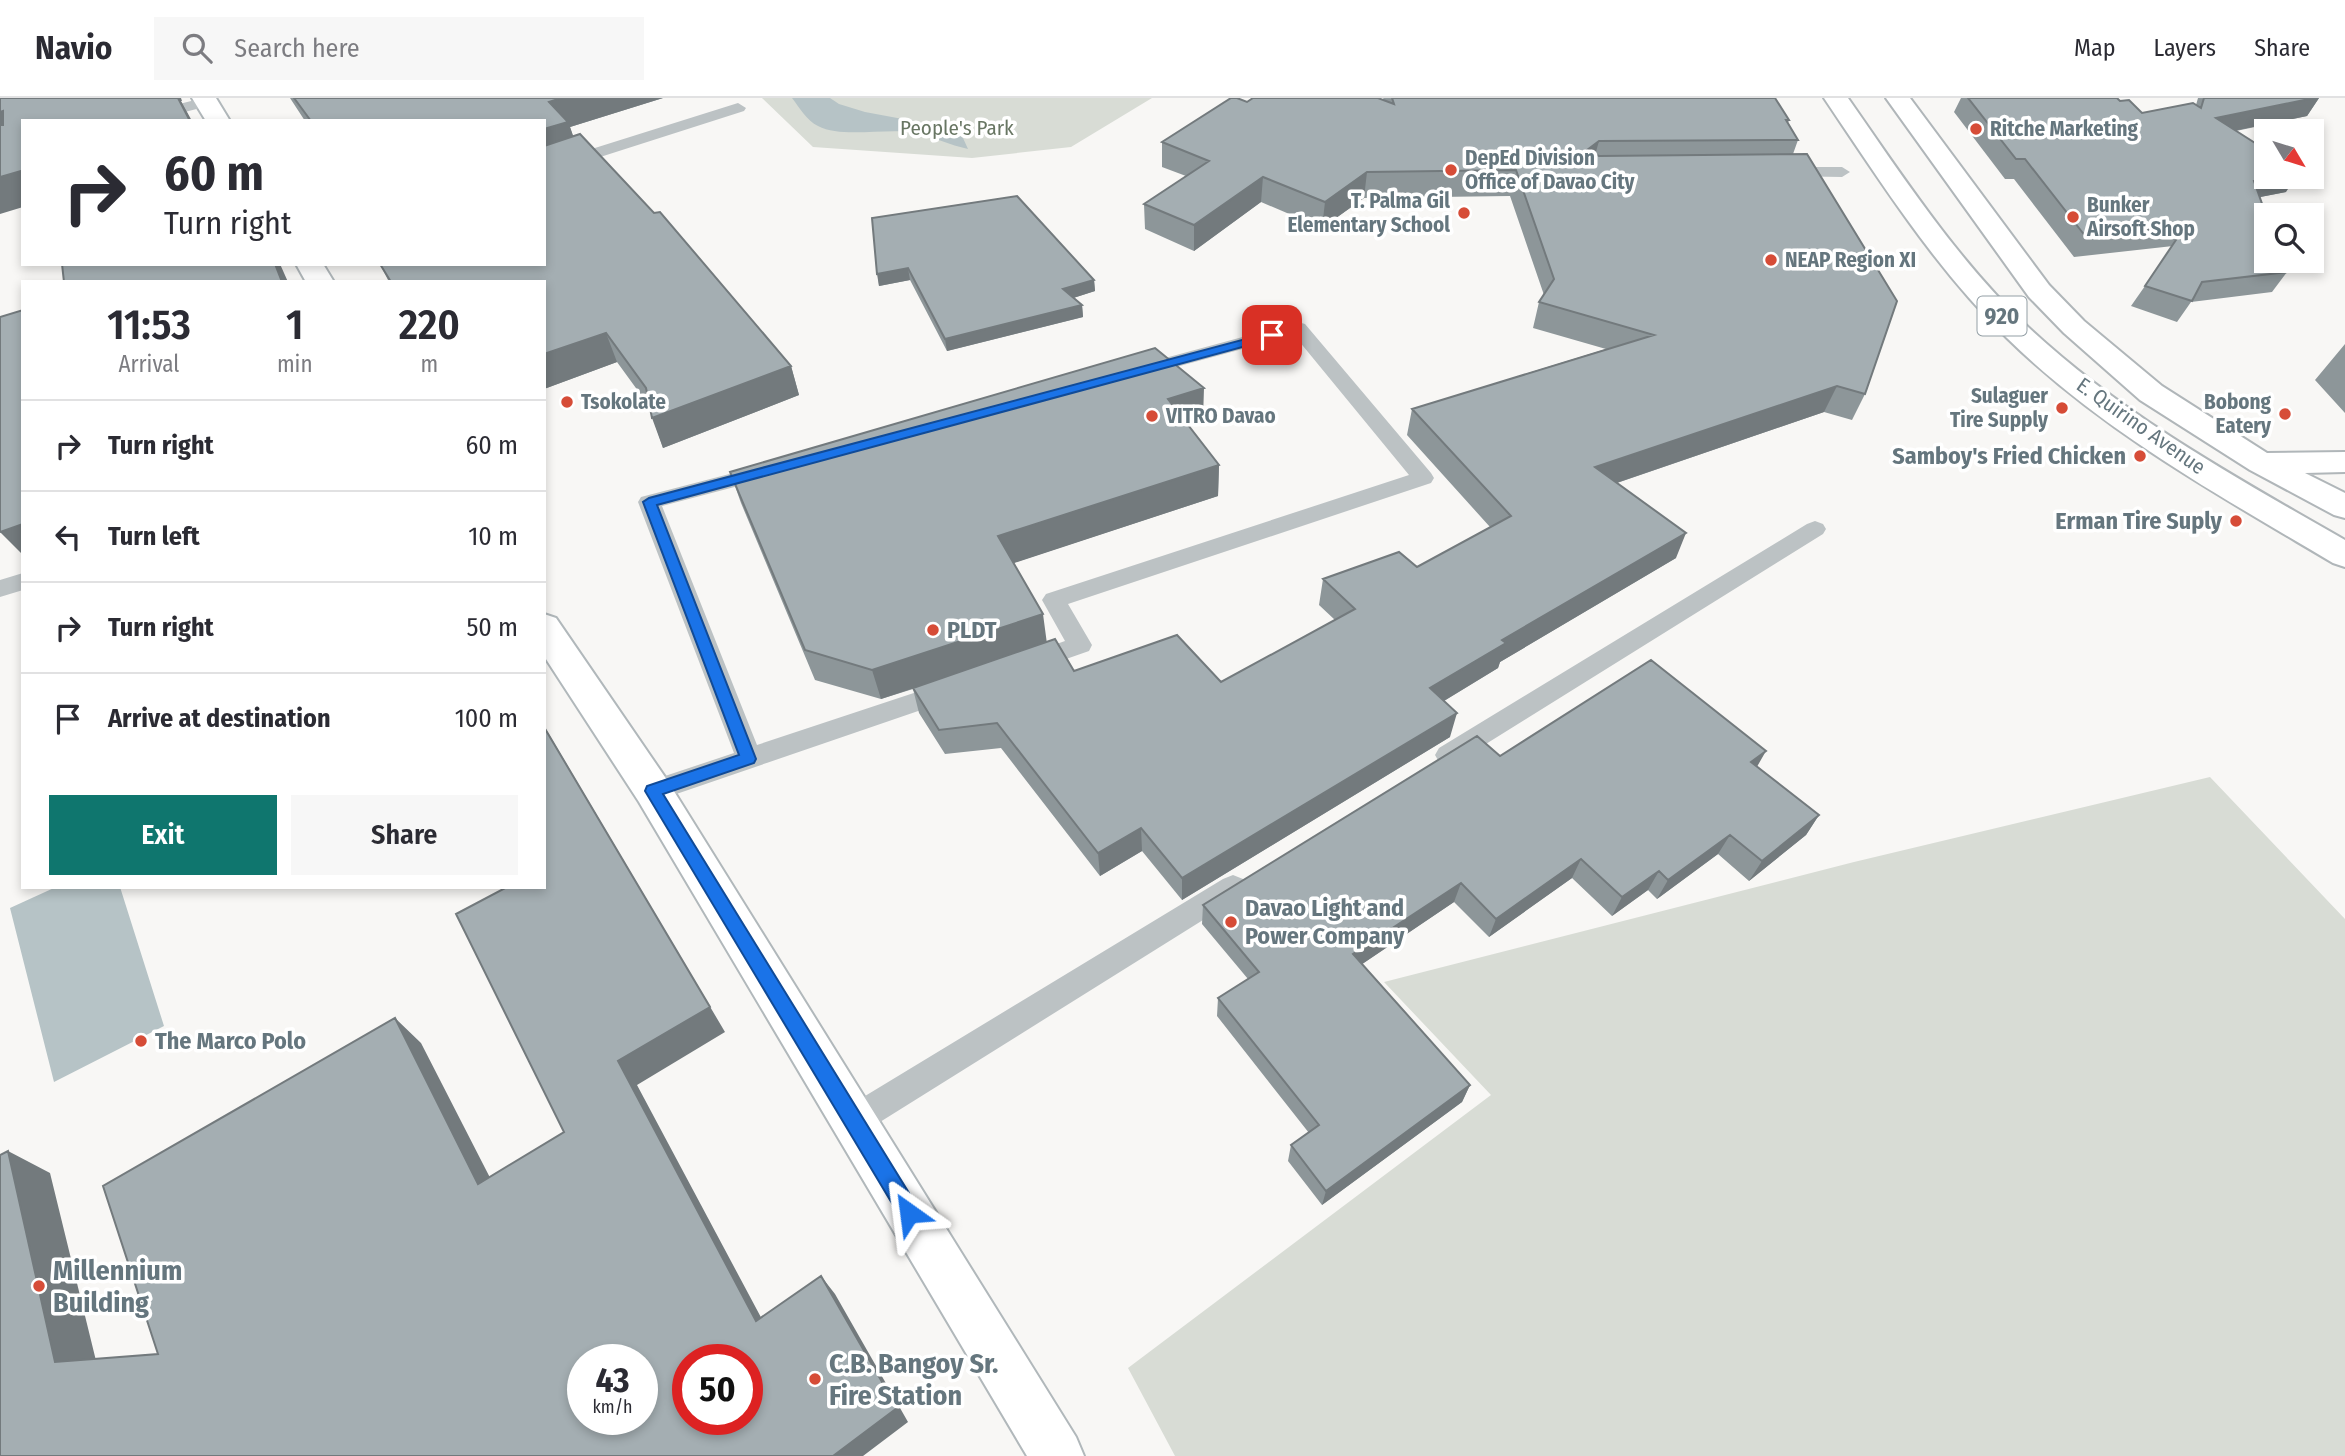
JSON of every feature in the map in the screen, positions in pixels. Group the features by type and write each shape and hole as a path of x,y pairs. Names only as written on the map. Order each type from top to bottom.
{"main road":[{"name":"E. Quirino Avenue","path":"1836,98 1886,172 1982,294 2019,333 2111,411 2221,482 2345,555"},
{"name":"E. Quirino Avenue","path":"1898,98 2039,291 2074,327 2151,393 2261,463 2345,507"},
{"path":"2221,482 2261,463 2345,461"},
{"path":"546,630 653,791 1057,1456"}],"lane":[{"path":"141,119 209,107"},
{"path":"546,169 738,108"},
{"path":"1773,172 1842,172"},
{"path":"1004,671 1080,645 1054,600 1423,478 1297,328 1112,378"},
{"path":"748,759 649,502 793,464"},
{"path":"1427,768 1815,529"},
{"path":"0,589 21,582"},
{"path":"653,791 966,684"},
{"path":"853,1121 1251,877"}],"green space":[{"name":"People's Park","path":"762,98 1152,98 1071,147 972,158 813,147"},
{"path":"2210,777 2345,919 2345,1456 1175,1456 1128,1368 1491,1095 1384,982 1854,862"}],"shaded area":[{"path":"792,98 830,98 839,104 865,112 935,125 952,130 963,138 968,149 916,133 828,130 810,121"},
{"path":"52,889 121,889 164,1026 54,1082 10,908"}],"building":[{"path":"0,98 178,98 189,119 21,119 21,171 0,177 0,125 3,125 3,111 0,112"},
{"path":"294,98 561,98 549,102 568,122 546,128 546,119 310,119"},
{"path":"1231,98 1247,102 1253,98 1378,98 1394,104 1392,98 1775,98 1798,140 1599,141 1587,150 1599,156 1807,154 1897,301 1865,394 1837,386 1595,467 1686,533 1502,640 1506,643 1430,688 1457,713 1182,878 1141,828 1098,853 997,723 939,730 913,688 1055,639 1074,671 1177,635 1221,682 1355,609 1323,579 1399,552 1417,567 1511,516 1412,409 1654,335 1539,302 1554,279 1516,170 1367,172 1325,202 1263,177 1194,225 1144,204 1209,161 1162,142"},
{"path":"1968,98 2117,98 2120,101 2129,100 2142,113 2193,103 2201,108 2204,98 2314,98 2216,118 2254,142 2254,189 2257,189 2262,203 2254,203 2254,273 2278,273 2202,282 2192,301 2145,286 2186,225 2086,237 2025,159 2016,159"},
{"path":"580,134 654,213 660,212 791,366 652,418 646,388 606,333 546,353 546,280 390,280 381,266 546,266 546,145"},
{"path":"1017,196 1094,280 1063,289 1082,305 945,339 908,268 877,274 872,218"},
{"path":"62,266 276,266 281,280 64,280"},
{"path":"21,311 21,525 0,532 0,317"},
{"path":"1155,348 1204,388 1168,399 1219,465 998,536 1043,614 872,670 805,650 730,472"},
{"path":"1651,660 1766,751 1751,762 1819,815 1762,861 1730,835 1668,880 1659,871 1622,897 1581,859 1496,919 1461,883 1353,954 1470,1085 1326,1191 1291,1145 1319,1125 1218,998 1259,972 1203,905 1477,736 1500,756"},
{"path":"546,730 710,1007 618,1061 756,1321 821,1276 897,1408 833,1456 0,1456 0,1155 8,1151 55,1362 158,1354 103,1186 395,1018 478,1184 564,1132 456,914 503,889 546,889"}],"place":[{"name":"Ritche Marketing","path":"1976,129"},
{"name":"DepEd Division Office of Davao City","path":"1451,170"},
{"name":"T. Palma Gil Elementary School","path":"1464,213"},
{"name":"Bunker Airsoft Shop","path":"2073,217"},
{"name":"NEAP Region XI","path":"1771,260"},
{"name":"Tsokolate","path":"567,402"},
{"name":"Sulaguer Tire Supply","path":"2062,408"},
{"name":"Bobong Eatery","path":"2285,414"},
{"name":"VITRO Davao","path":"1152,416"},
{"name":"Samboy's Fried Chicken","path":"2140,456"},
{"name":"Erman Tire Suply","path":"2236,521"},
{"name":"PLDT","path":"933,630"},
{"name":"Davao Light and Power Company","path":"1231,922"},
{"name":"The Marco Polo","path":"141,1041"},
{"name":"Millennium Building","path":"39,1286"},
{"name":"C.B. Bangoy Sr. Fire Station","path":"815,1379"}],"route":[{"path":"909,1213 653,791 748,759 649,502 1272,335"}]}
